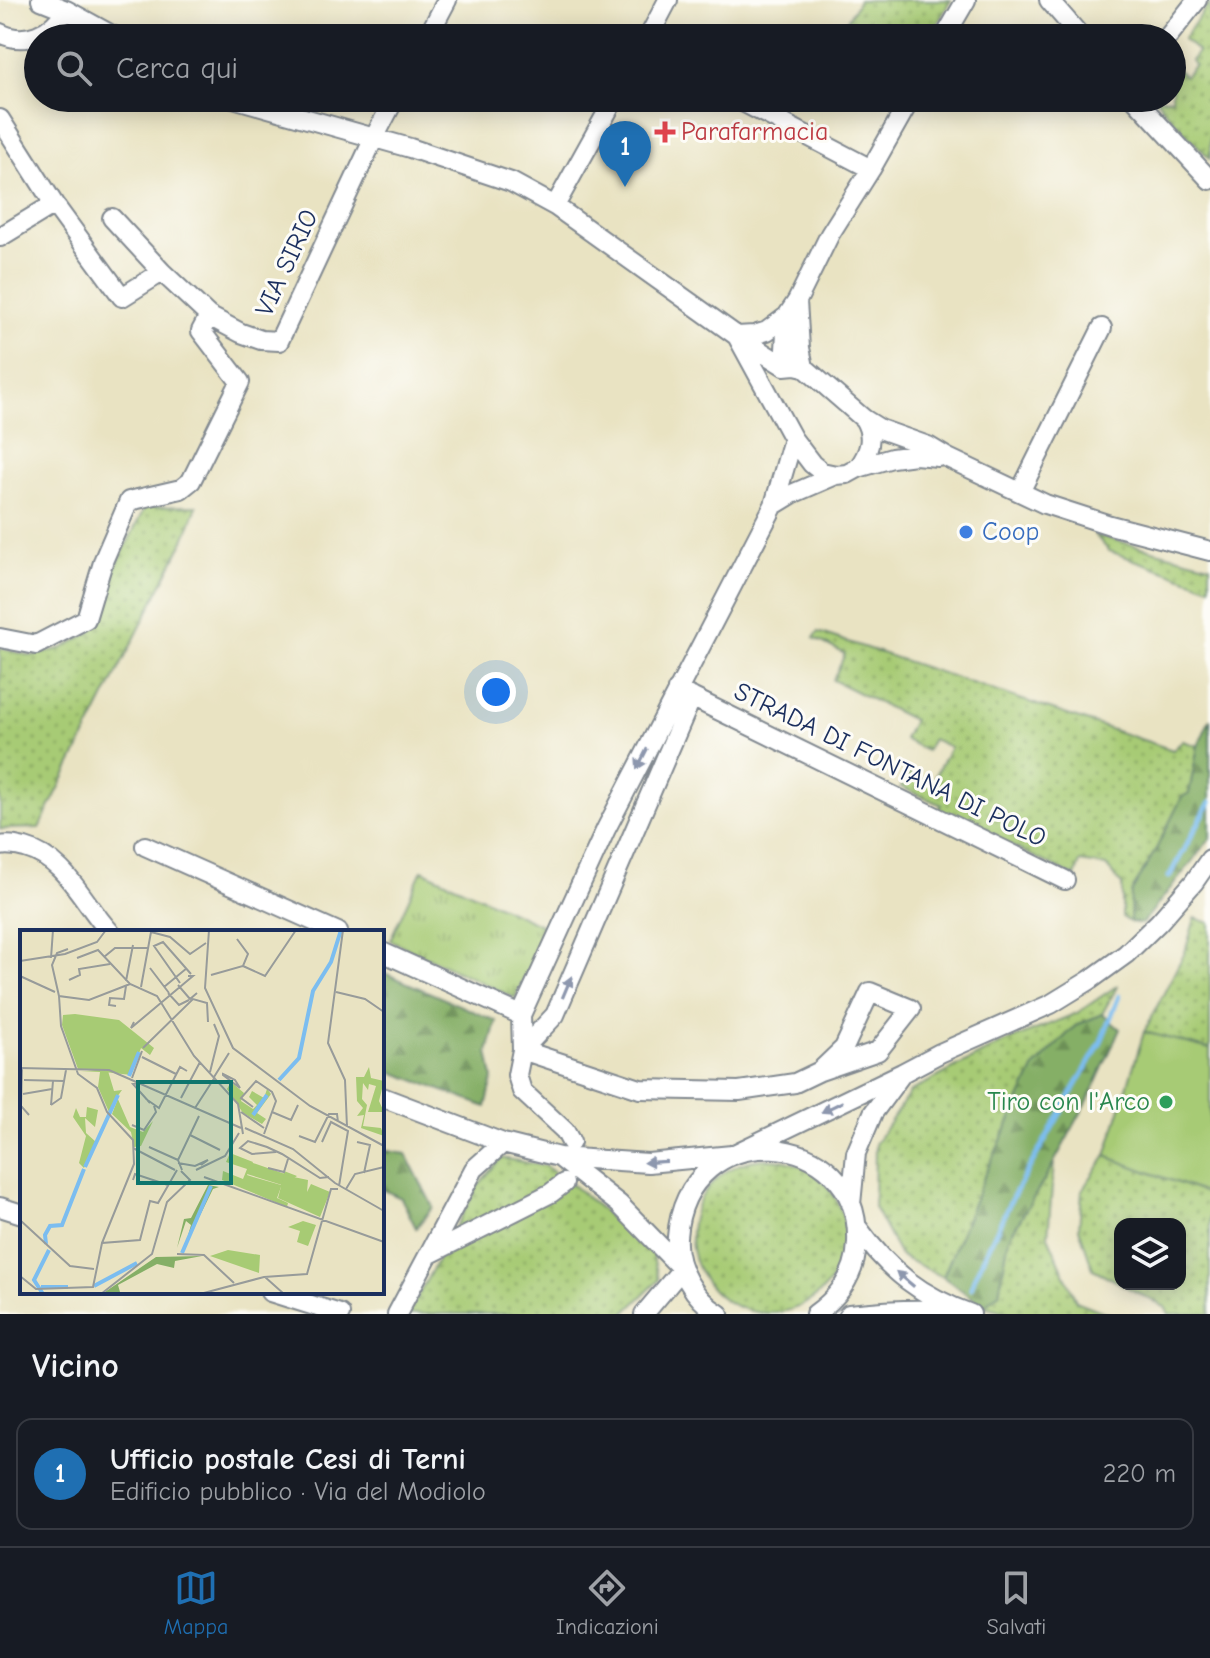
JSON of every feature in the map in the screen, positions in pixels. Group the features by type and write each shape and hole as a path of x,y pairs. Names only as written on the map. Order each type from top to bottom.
{"street":[{"path":"41,0 92,24"},
{"path":"434,24 447,0"},
{"path":"655,24 668,0"},
{"path":"952,24 966,0"},
{"path":"1049,0 1070,24"},
{"path":"1177,24 1193,1"},
{"path":"54,24 66,10"},
{"path":"0,33 10,38 24,38"},
{"path":"282,112 410,148 511,182 555,206 784,366 804,367 880,429 928,446 1045,504 1210,551"},
{"path":"374,138 388,112"},
{"path":"555,206 607,112"},
{"path":"762,112 871,169"},
{"path":"767,392 769,382 784,366 792,308 830,234 903,112"},
{"path":"1147,112 1210,180"},
{"path":"0,119 54,204 122,297 162,272"},
{"name":"VIA SIRIO","path":"112,218 162,272 209,316 241,333 261,340 279,341 374,138"},
{"path":"0,237 54,204"},
{"path":"737,336 767,331 792,308"},
{"path":"792,308 804,367"},
{"path":"0,638 36,645 86,619 104,559 129,501 181,489 191,481 240,382 201,331 209,316"},
{"path":"1020,492 1102,328"},
{"path":"737,336 793,439 822,472 847,474 892,458 915,455 948,458"},
{"path":"858,468 867,455 870,441 864,419"},
{"name":"STRADA DI FONTANA DI POLO","path":"522,1050 555,1015 685,693 774,505 793,439"},
{"path":"774,505 836,475"},
{"name":"STRADA DI FONTANA DI POLO","path":"685,693 1065,880"},
{"name":"STRADA DI FONTANA DI POLO","path":"571,1142 565,1131 522,1091 517,1075 522,1050 521,1015 606,829 685,693"},
{"path":"0,846 9,844 41,852 64,872 108,930"},
{"path":"145,846 334,930"},
{"path":"682,1269 676,1242 680,1214 691,1189 709,1169 940,1053 1051,1004 1090,980 1126,954 1159,922 1210,859"},
{"path":"384,953 521,1015"},
{"path":"522,1050 640,1089 739,1091 795,1083 878,1051 911,1009 870,992 844,1048 820,1071"},
{"path":"851,1204 856,1153 873,1113 902,1073"},
{"path":"384,1098 503,1143 559,1157 648,1163 732,1155 760,1148 789,1150 815,1161 837,1179 851,1204 858,1228 875,1251 912,1286 969,1313"},
{"path":"397,1314 474,1169 503,1143"},
{"path":"559,1157 619,1204 682,1269 710,1312"},
{"path":"430,1254 551,1193 564,1183"},
{"path":"0,1207 20,1213"},
{"path":"815,1314 831,1303 847,1281 856,1256 858,1228"},
{"path":"644,1314 682,1269"},
{"path":"276,1294 340,1314"},
{"path":"849,1314 926,1309 969,1313"}],"green space":[{"path":"859,0 951,0 937,24 845,24"},
{"path":"1209,4 1210,159 1166,112 1186,112 1186,75 1195,65 1191,61 1198,52 1186,42 1186,35"},
{"path":"197,506 185,538 39,828 0,829 0,648 31,656 63,648 91,632 111,576 145,507"},
{"path":"1095,535 1210,565 1210,587 1109,551"},
{"path":"818,632 1173,750 1183,741 1198,746 1189,793 1131,893 1130,922 1122,917 1122,885 1106,866 1080,862 1075,877 938,810 942,805 901,787 909,773 931,784 950,747 933,739 926,751 904,739 913,720 833,680 845,654 814,638"},
{"path":"1210,719 1210,839 1142,924 1130,922 1131,893 1182,797 1189,793 1198,746"},
{"path":"422,870 547,928 515,998 390,940"},
{"path":"1195,918 1210,923 1210,1049 1144,1032 1185,952"},
{"path":"384,973 496,1021 488,1052 493,1078 486,1107 384,1069"},
{"path":"1118,985 1102,1014 1075,1026 984,1177 943,1277 900,1256 874,1207 875,1144 911,1091 999,1045 1077,1013"},
{"path":"1102,1014 1120,1029 1088,1100 1009,1237 999,1293 984,1306 943,1277 984,1177 1035,1067 1075,1026"},
{"name":"Tiro con l'Arco","path":"1144,1032 1210,1049 1210,1195 1106,1156"},
{"path":"384,1150 406,1154 433,1207 416,1228 401,1198 384,1190"},
{"path":"1106,1156 1210,1195 1210,1314 1169,1314 1165,1307 1132,1290 1186,1290 1186,1218 1114,1218 1114,1280 1093,1269 1079,1228 1082,1190"},
{"path":"501,1158 545,1166 575,1187 652,1253 659,1280 624,1314 408,1314 479,1184"},
{"path":"768,1159 797,1165 822,1182 839,1207 845,1236 839,1265 822,1290 797,1307 768,1313 739,1307 714,1290 697,1265 691,1236 697,1207 714,1182 739,1165"},
{"path":"1054,1162 1048,1236 1076,1301 1109,1314 1013,1314 984,1306 999,1293 1009,1237"}],"waterway":[{"path":"1169,877 1210,802"},
{"path":"971,1288 1012,1198 1100,1044 1119,996"}],"place":[{"name":"Parafarmacia","path":"665,132"},
{"name":"Ufficio postale Cesi di Terni","path":"625,187"},
{"name":"Coop","path":"966,532"},
{"name":"Tiro con l'Arco","path":"1166,1102"}]}
